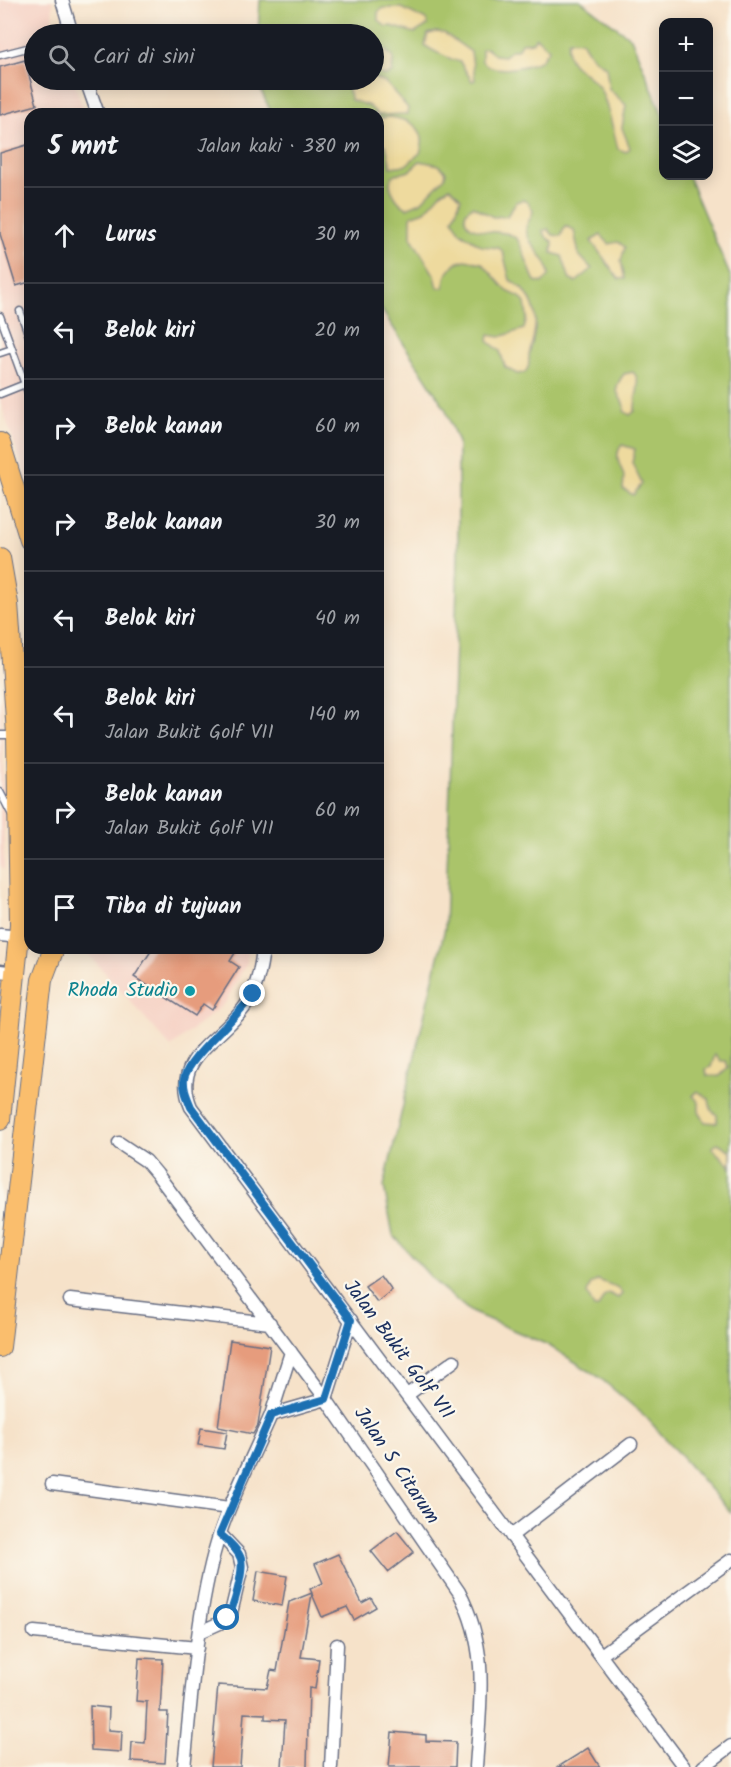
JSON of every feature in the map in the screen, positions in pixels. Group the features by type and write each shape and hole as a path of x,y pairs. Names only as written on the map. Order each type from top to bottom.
{"main road":[{"path":"0,442 24,520"},
{"path":"0,1120 8,972 18,927 19,829 9,735 12,657 1,566"},
{"path":"12,657 24,686"},
{"path":"0,1347 44,954"},
{"path":"42,980 52,954"}],"street":[{"path":"62,0 69,24"},
{"path":"90,90 96,108"},
{"name":"Jalan Bukit Golf VII","path":"262,954 259,976 253,994 244,1008 192,1063 184,1077 184,1091 191,1107 684,1767"},
{"name":"Jalan S Citarum","path":"119,1143 146,1161 157,1174 270,1323 326,1399 459,1592 472,1617 482,1669 476,1767"},
{"path":"70,1300 270,1323"},
{"path":"271,1415 326,1399 351,1320"},
{"path":"184,1767 197,1648 220,1534 271,1415 291,1352"},
{"path":"407,1395 454,1361"},
{"path":"511,1536 631,1444"},
{"path":"52,1484 230,1508"},
{"path":"200,1632 222,1622 231,1613 242,1567 239,1554 220,1534"},
{"path":"601,1655 731,1560"},
{"path":"34,1632 197,1648"},
{"path":"332,1767 337,1645"},
{"path":"703,1767 731,1746"}],"lane":[{"path":"0,56 24,49"},
{"path":"20,310 24,322"},
{"path":"0,316 24,381"},
{"path":"0,353 12,348"},
{"path":"0,394 24,384"},
{"path":"0,792 19,829"}],"shaded area":[{"path":"0,0 53,0 52,24 24,24 24,90 77,90 83,108 24,108 24,471 0,402"},
{"path":"0,692 2,711 4,870 0,865"},
{"path":"88,954 248,954 247,962 225,1003 171,1047"}],"green space":[{"path":"260,0 580,0 631,38 659,106 659,180 690,180 731,278 731,1513 646,1417 599,1377 548,1345 471,1312 438,1285 393,1235 384,1186 445,928 458,558 458,443 445,408 384,313 384,108 269,108 261,90 384,90 384,24 259,24"}],"sand":[{"path":"384,8 402,8 426,20 428,25 415,33 391,26 386,27 378,19 378,12"},
{"path":"444,33 471,52 475,80 472,81 460,62 425,45 428,34"},
{"path":"536,37 549,49 540,61 526,66 502,69 494,68 482,61 482,49 486,48 495,55 504,56 511,50 517,50 521,43 533,42"},
{"path":"569,40 582,41 592,57 606,67 609,89 626,105 622,128 630,148 626,152 618,149 599,87 572,62 568,49"},
{"path":"384,50 393,57 392,72 384,75"},
{"path":"384,82 408,108 407,114 384,115 384,108 371,108 351,100 348,90 384,90"},
{"path":"389,117 410,123 415,126 422,137 420,153 406,165 391,167 384,145 384,118"},
{"path":"420,161 439,165 446,172 445,177 421,202 407,208 393,193 391,179 396,174 409,171"},
{"path":"450,187 461,198 453,219 460,232 482,246 499,248 503,252 510,280 527,294 532,302 536,320 535,330 529,354 529,365 524,373 517,374 505,367 500,351 488,341 489,335 500,337 524,329 527,317 525,303 520,297 507,291 482,263 465,260 456,263 446,275 443,288 438,288 435,276 411,237 411,216 425,211 442,192"},
{"path":"523,200 528,202 533,211 526,227 528,235 548,270 549,276 542,283 535,281 519,242 515,238 510,234 476,229 466,222 466,213 473,206 493,217 507,216 516,202"},
{"path":"565,226 574,230 579,255 592,269 576,282 570,280 562,256 552,253 553,242 543,231 548,229 553,235 561,236"},
{"path":"601,235 609,244 618,242 625,247 621,261 625,279 619,279 591,241"},
{"path":"633,372 638,386 635,411 630,415 624,411 625,406 617,387 624,374"},
{"path":"622,445 635,449 632,463 642,484 633,495 623,489 624,475 618,455"},
{"path":"715,1055 721,1061 726,1061 728,1067 720,1076 707,1076 706,1069 711,1067"},
{"path":"697,1091 709,1099 711,1110 717,1115 717,1123 705,1122 699,1112 699,1102 693,1096"},
{"path":"718,1143 731,1151 731,1167 712,1148"},
{"path":"598,1280 619,1288 622,1294 618,1298 609,1293 604,1296 598,1308 594,1308 587,1293 591,1284"}],"building":[{"path":"24,60 24,90 33,90 37,105 0,115 0,67"},
{"path":"24,146 24,284 16,286 0,234 0,153"},
{"name":"Rhoda Studio","path":"149,954 234,954 230,961 239,967 212,1010 203,1004 195,1016 134,977"},
{"path":"381,1275 392,1290 377,1302 365,1286"},
{"path":"230,1340 270,1346 258,1425 253,1434 218,1427"},
{"path":"201,1428 227,1432 224,1449 198,1445"},
{"path":"397,1531 414,1552 388,1572 371,1551"},
{"path":"338,1554 362,1603 371,1598 376,1607 354,1620 347,1607 322,1617 312,1594 301,1657 319,1659 315,1689 309,1688 307,1767 282,1767 285,1720 265,1719 265,1714 244,1713 240,1767 211,1767 218,1685 267,1688 271,1670 277,1671 289,1602 312,1593 310,1589 323,1583 315,1564"},
{"path":"258,1571 287,1576 282,1606 253,1601"},
{"path":"139,1658 163,1659 160,1712 168,1712 165,1763 131,1761 132,1742 145,1743 147,1702 136,1701"},
{"path":"90,1706 109,1708 108,1730 122,1731 121,1752 91,1750"},
{"path":"392,1732 426,1735 426,1741 456,1742 455,1767 389,1767"},
{"path":"588,1748 600,1767 558,1767"}],"place":[{"name":"Rhoda Studio","path":"190,991"}],"route":[{"path":"227,1618 233,1608 242,1567 239,1554 220,1534 230,1508 271,1415 326,1399 351,1320 191,1107 184,1091 184,1077 192,1063 244,1008 253,994"}]}
